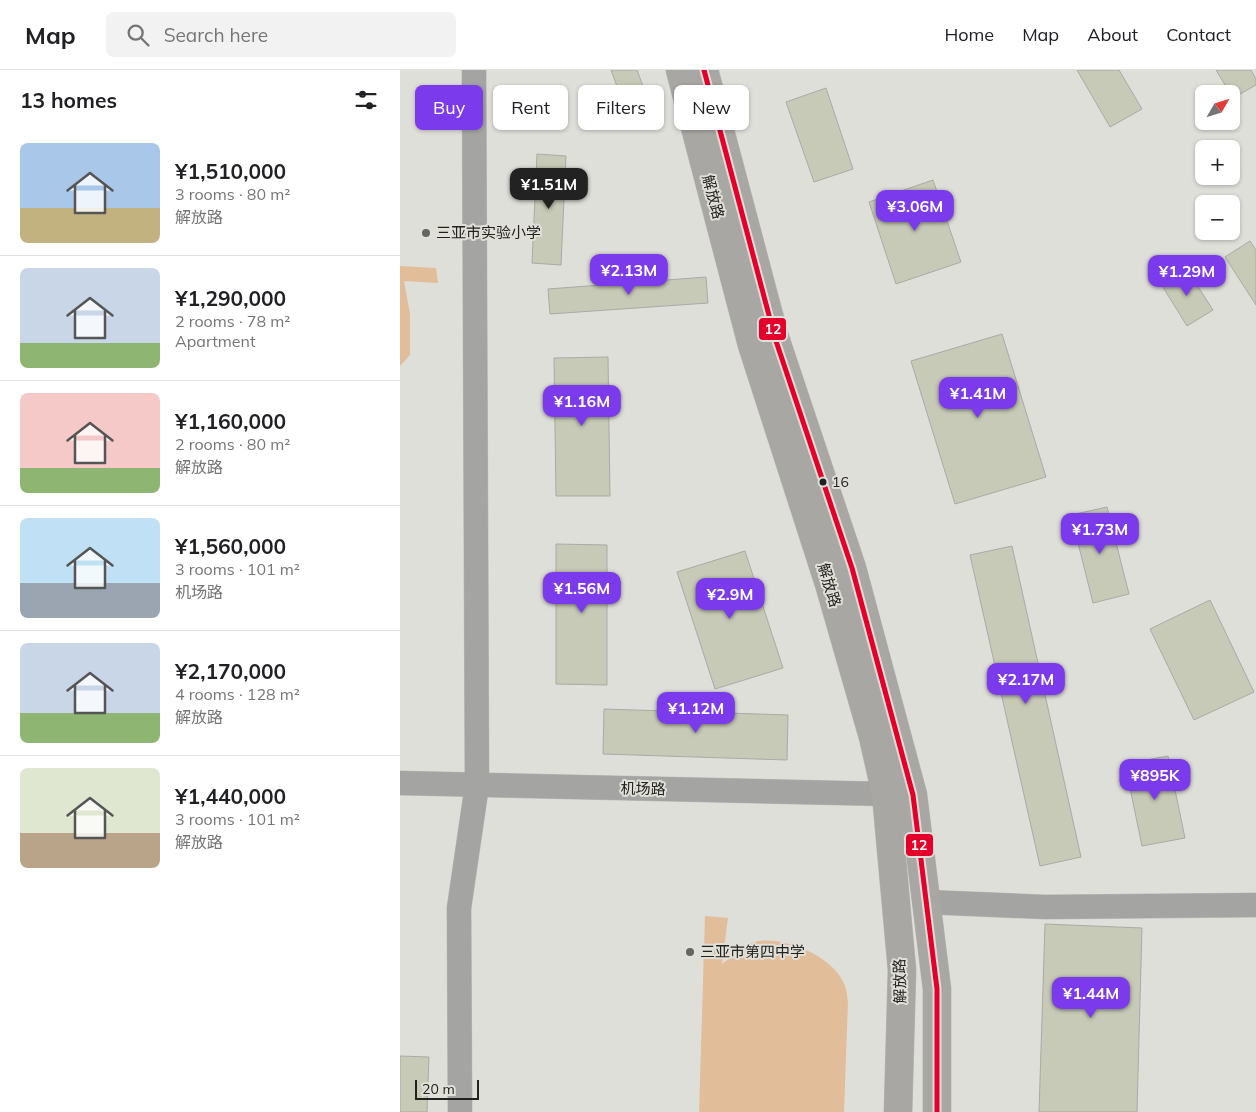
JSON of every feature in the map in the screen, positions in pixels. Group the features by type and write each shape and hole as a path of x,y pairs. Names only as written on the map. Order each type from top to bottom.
{"main road":[{"name":"解放路","path":"680,70 752,345 831,593 873,737 886,794 902,970 898,1112"},
{"name":"解放路","path":"704,70 774,338 852,568 913,795 937,989 937,1112"}],"street":[{"path":"460,1112 459,908 477,785 474,70"},
{"name":"机场路","path":"400,783 886,794"},
{"path":"926,902 1045,907 1256,905"}],"shaded area":[{"path":"400,266 436,268 438,283 404,281 410,314 410,355 400,366"},
{"path":"705,916 728,918 722,964 748,945 758,941 782,942 809,951 821,958 840,976 846,988 848,1002 844,1112 699,1112"}],"building":[{"path":"611,70 637,70 643,85 617,85"},
{"path":"1077,70 1119,70 1142,109 1110,127"},
{"path":"1216,70 1251,70 1256,79 1256,85 1240,94 1240,85 1225,85"},
{"path":"826,88 853,169 814,182 786,102"},
{"path":"537,154 566,156 561,265 532,263"},
{"path":"933,180 961,262 896,284 869,202"},
{"path":"1250,241 1256,250 1256,305 1225,257"},
{"path":"1186,268 1213,310 1187,326 1161,284"},
{"path":"706,277 708,303 550,314 548,289"},
{"path":"1002,334 1046,477 955,504 911,361"},
{"path":"608,357 610,496 556,496 554,358"},
{"path":"1107,507 1129,594 1093,603 1071,515"},
{"path":"556,544 607,545 607,685 556,684"},
{"path":"1012,546 1081,857 1040,866 970,555"},
{"path":"745,551 783,668 715,689 677,572"},
{"path":"1210,600 1254,692 1194,720 1150,629"},
{"path":"604,709 788,715 787,760 603,754"},
{"path":"1168,756 1185,838 1142,846 1125,764"},
{"path":"1045,924 1142,928 1137,1112 1039,1112"},
{"path":"400,1056 429,1057 427,1112 400,1112"}],"transit line":[{"name":"12","path":"704,70 775,338 852,568 913,795 937,989 937,1112"}],"place":[{"name":"三亚市实验小学","path":"426,233"},
{"name":"16","path":"823,482"},
{"name":"三亚市第四中学","path":"690,952"}]}
